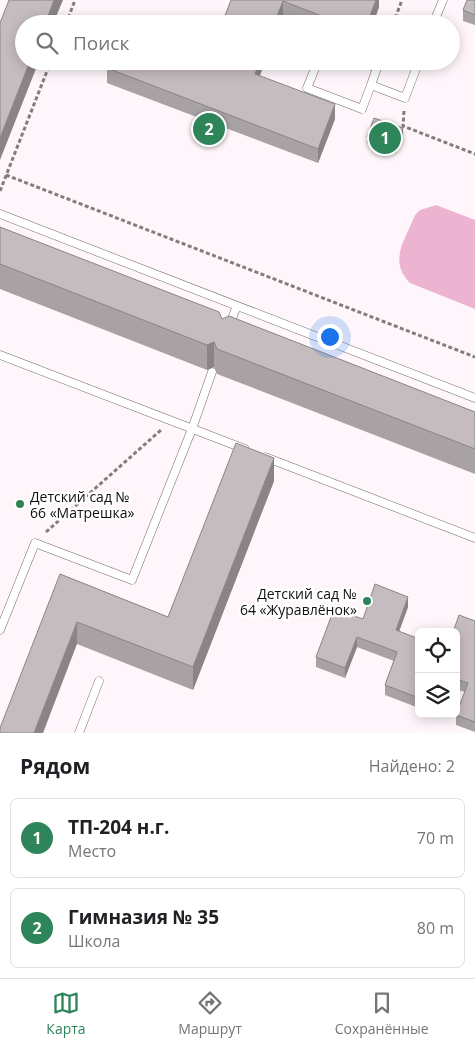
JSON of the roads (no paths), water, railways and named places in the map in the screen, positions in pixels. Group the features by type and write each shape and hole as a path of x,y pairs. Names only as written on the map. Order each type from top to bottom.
{"lane":[{"path":"436,15 442,0"},
{"path":"314,70 307,88 362,109 375,70"},
{"path":"371,85 405,98 416,70"},
{"path":"0,214 475,398"},
{"path":"227,331 237,306"},
{"path":"0,355 475,538"},
{"path":"0,630 35,543 132,580 192,429 212,372"},
{"path":"78,733 99,681"}],"place":[{"name":"Гимназия № 35","path":"209,129"},
{"name":"ТП-204 н.г.","path":"385,138"},
{"name":"Детский сад № 66 «Матрешка»","path":"20,504"},
{"name":"Детский сад № 64 «Журавлёнок»","path":"367,601"}]}
